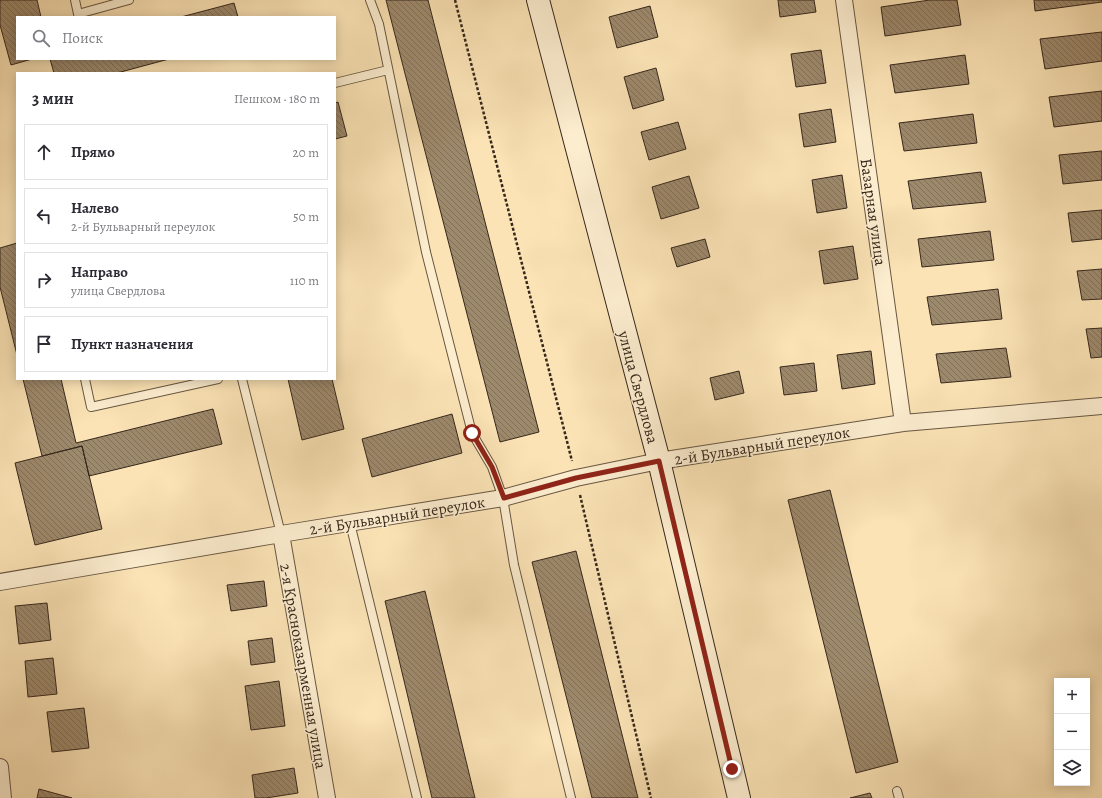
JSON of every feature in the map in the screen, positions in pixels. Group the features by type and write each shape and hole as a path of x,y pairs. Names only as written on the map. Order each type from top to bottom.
{"main road":[{"name":"улица Свердлова","path":"538,0 659,461 739,798"}],"street":[{"name":"Базарная улица","path":"844,0 903,424"},
{"name":"2-й Бульварный переулок","path":"0,582 504,498 576,478 659,461 903,424 1102,406"},
{"name":"2-я Красноказарменная улица","path":"281,534 327,798"},
{"path":"0,767 3,798"}],"lane":[{"path":"75,0 78,14 129,0"},
{"path":"370,0 379,24 426,252 472,433 492,467 504,498 514,565 571,798"},
{"path":"336,83 388,70"},
{"path":"85,380 91,407 213,380"},
{"path":"242,380 281,534"},
{"path":"350,523 417,798"}],"path":[{"path":"455,0 576,478 651,798"}],"building":[{"path":"0,0 37,0 41,16 16,16 16,60 28,60 11,65 0,25"},
{"path":"386,0 428,0 539,432 500,442"},
{"path":"778,0 814,0 816,12 780,17"},
{"path":"930,0 957,0 961,25 885,36 881,7"},
{"path":"1034,0 1102,0 1102,2 1035,11"},
{"path":"234,3 238,16 185,16"},
{"path":"650,6 658,37 617,48 609,17"},
{"path":"1102,32 1102,61 1045,69 1040,39"},
{"path":"821,50 826,83 796,87 791,54"},
{"path":"965,55 969,84 895,93 890,65"},
{"path":"50,60 165,60 121,72 54,72"},
{"path":"656,68 664,100 633,109 624,77"},
{"path":"1102,91 1102,121 1054,127 1049,97"},
{"path":"338,102 347,136 336,139 336,103"},
{"path":"831,109 836,142 804,147 799,114"},
{"path":"973,114 977,143 904,151 899,123"},
{"path":"678,122 686,149 649,160 641,132"},
{"path":"1102,151 1102,180 1063,184 1059,155"},
{"path":"981,172 986,202 913,209 908,181"},
{"path":"842,175 847,208 817,213 812,180"},
{"path":"689,176 699,208 661,219 652,187"},
{"path":"1102,210 1102,239 1072,242 1068,213"},
{"path":"990,231 994,260 922,267 918,239"},
{"path":"705,239 710,257 677,267 671,248"},
{"path":"16,243 16,351 0,287 0,248"},
{"path":"853,246 858,279 824,284 819,251"},
{"path":"1102,269 1102,299 1082,300 1077,271"},
{"path":"998,289 1002,319 932,325 927,297"},
{"path":"1102,328 1102,357 1091,358 1086,329"},
{"path":"1006,348 1011,377 941,383 936,354"},
{"path":"871,351 875,384 842,389 837,355"},
{"path":"814,363 817,391 784,395 780,367"},
{"path":"739,371 744,393 715,400 710,378"},
{"path":"23,380 61,380 76,443 213,409 222,444 89,476 82,446 42,456"},
{"path":"288,380 332,380 344,429 302,440"},
{"path":"452,414 462,453 372,477 362,439"},
{"path":"82,446 102,529 35,545 15,463"},
{"path":"830,490 898,762 856,773 788,500"},
{"path":"576,551 638,798 592,798 532,562"},
{"path":"264,581 267,606 231,611 227,585"},
{"path":"425,591 475,798 432,798 385,601"},
{"path":"47,603 51,640 19,644 15,606"},
{"path":"272,638 275,662 251,665 248,641"},
{"path":"53,658 57,694 28,697 25,661"},
{"path":"279,681 285,726 251,730 245,686"},
{"path":"84,708 89,748 52,752 47,712"},
{"path":"294,768 298,793 266,798 255,798 252,775"},
{"path":"39,789 72,798 37,798"},
{"path":"870,793 872,798 850,798"}],"route":[{"path":"472,433 492,467 504,498 576,478 659,461 732,769"}]}
